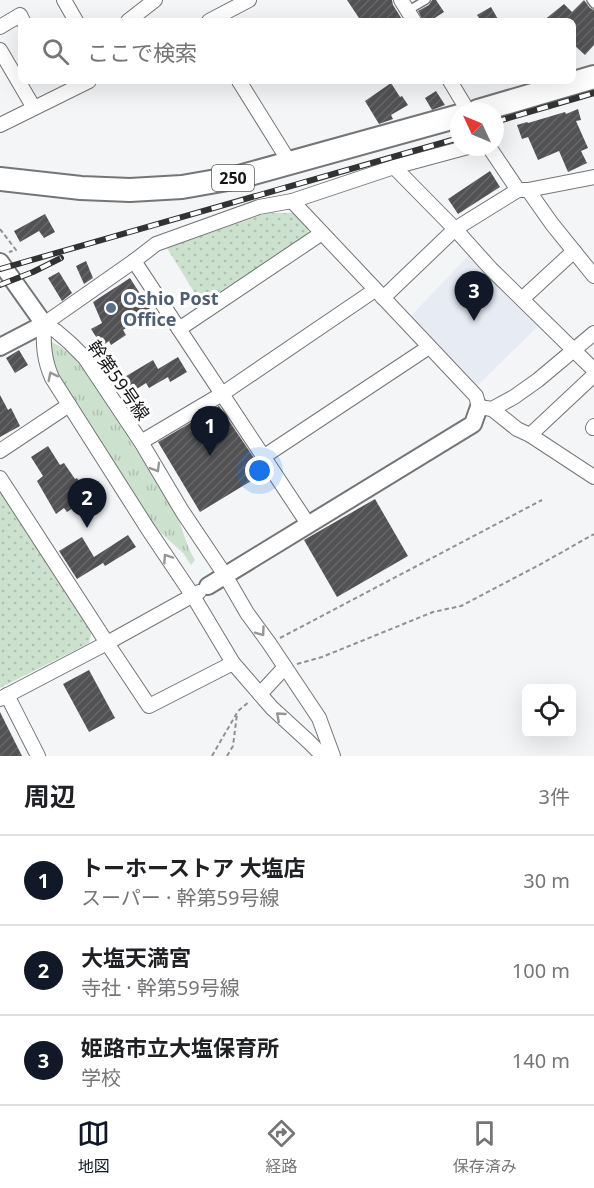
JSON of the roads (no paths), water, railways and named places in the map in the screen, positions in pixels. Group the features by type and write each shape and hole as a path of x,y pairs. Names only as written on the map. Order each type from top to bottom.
{"highway":[{"path":"576,82 594,77"},
{"path":"504,103 570,84"},
{"name":"250","path":"0,179 81,188 130,190 182,187 228,179 450,119"}],"street":[{"path":"64,0 74,18"},
{"path":"132,18 155,0"},
{"path":"213,18 233,4 249,0"},
{"path":"0,27 20,15 22,18"},
{"path":"0,50 18,81"},
{"path":"20,84 34,108"},
{"path":"241,84 290,163"},
{"path":"452,84 463,102"},
{"path":"0,125 34,108 67,86"},
{"path":"0,347 44,324 156,244 259,207 292,201 394,167 450,152"},
{"path":"496,156 594,276"},
{"path":"394,167 491,269 594,370"},
{"path":"141,442 222,394 379,294 455,230 523,190 592,180"},
{"path":"292,201 485,408 594,477"},
{"path":"179,329 322,233"},
{"path":"522,299 573,251"},
{"path":"4,257 44,324 44,357 47,368 193,596 233,663 272,708 322,756"},
{"path":"134,261 308,524"},
{"name":"幹第59号線","path":"44,324 57,331 85,358 141,442 182,512 225,575 247,613 319,718 333,756"},
{"path":"38,756 3,697 193,596 473,424 485,408 514,397 594,333"},
{"path":"263,457 429,347"},
{"path":"530,435 594,375"},
{"path":"0,451 69,405"},
{"path":"0,478 149,706 233,663"},
{"path":"260,694 285,667"}],"lane":[{"path":"407,11 426,0"},
{"path":"591,0 594,4"}],"railway":[{"path":"504,119 594,93"},
{"path":"0,269 450,141"},
{"path":"0,285 61,258"}],"place":[{"name":"Oshio Post Office","path":"111,308"},
{"name":"姫路市立大塩保育所","path":"474,321"},
{"name":"トーホーストア 大塩店","path":"210,456"},
{"name":"大塩天満宮","path":"87,528"}]}
